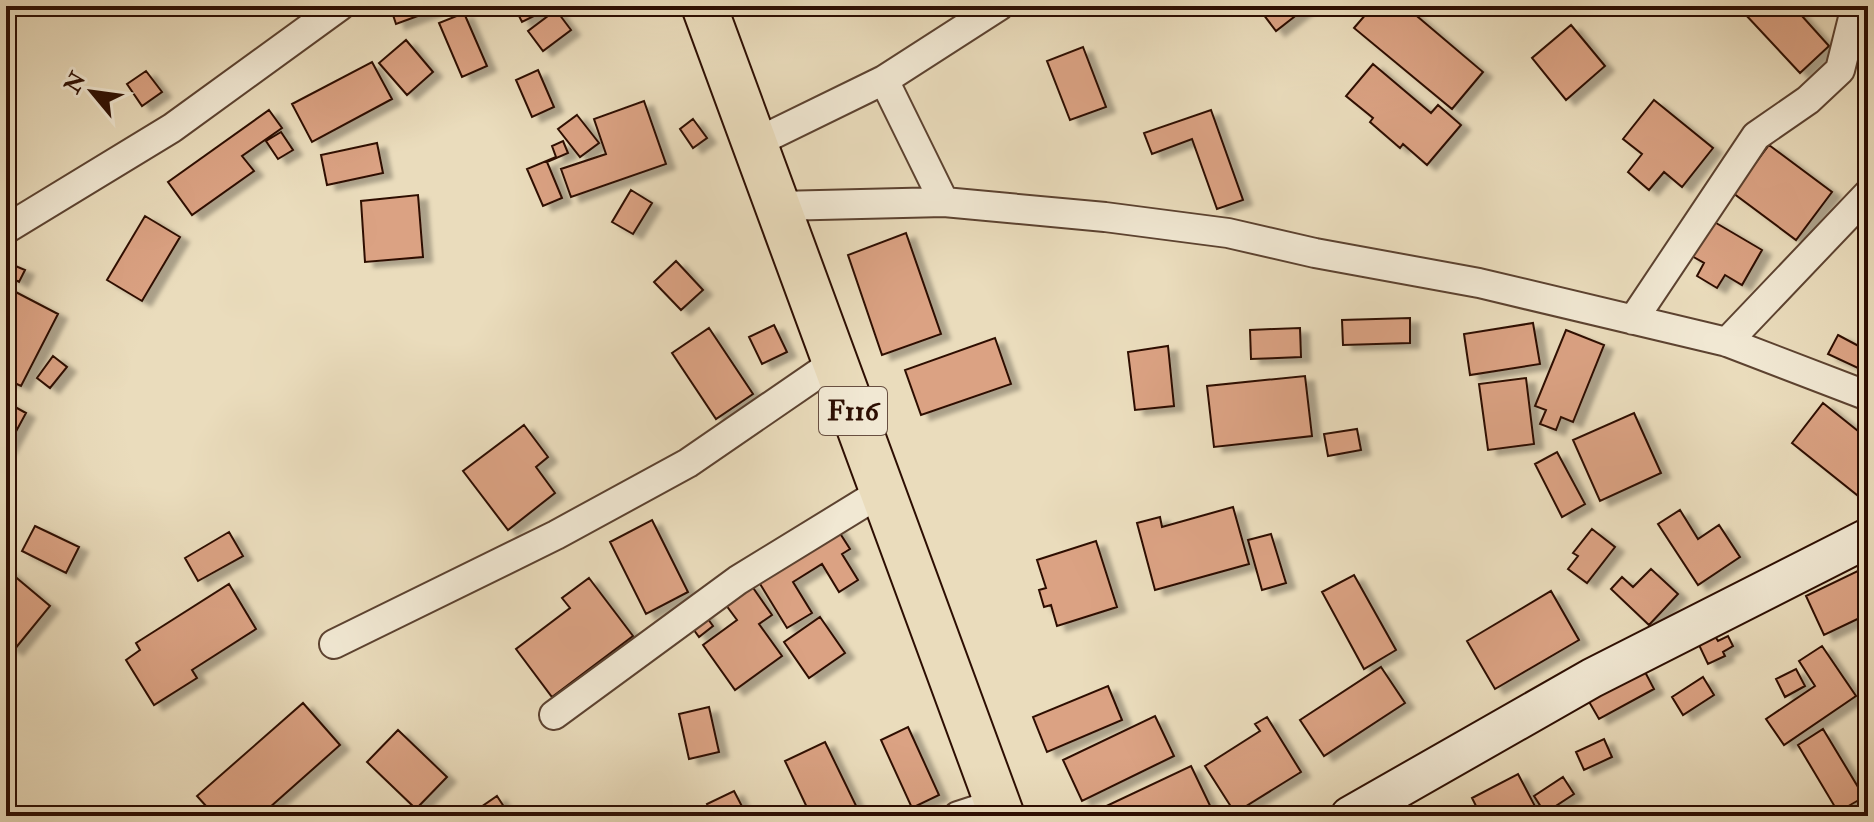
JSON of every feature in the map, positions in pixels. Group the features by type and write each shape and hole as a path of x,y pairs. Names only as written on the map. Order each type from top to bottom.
{"main road":[{"name":"F116","path":"704,6 883,491 986,812"}],"street":[{"path":"6,229 172,128 340,6"},
{"path":"755,143 884,80 999,6"},
{"path":"1633,320 1756,136 1808,100 1840,70 1856,6"},
{"path":"884,80 944,202"},
{"path":"1727,342 1868,194"},
{"path":"778,206 944,202 1105,217 1228,233 1315,253 1479,283 1727,342 1868,396"},
{"path":"334,644 556,535 688,463 835,362"},
{"path":"554,715 738,580 883,491"},
{"path":"1350,816 1592,678 1868,538"}],"building":[{"path":"390,6 433,6 434,10 396,24"},
{"path":"514,6 549,6 550,8 522,22"},
{"path":"1257,6 1308,6 1276,31"},
{"path":"1373,6 1405,6 1483,72 1452,109 1354,28"},
{"path":"1754,6 1793,6 1829,46 1800,73 1745,14"},
{"path":"556,10 571,30 543,51 528,31"},
{"path":"464,13 487,66 462,77 439,23"},
{"path":"1571,25 1605,66 1566,100 1532,58"},
{"path":"406,40 433,72 407,95 379,63"},
{"path":"1083,47 1106,107 1070,120 1047,61"},
{"path":"372,62 392,99 312,142 292,104"},
{"path":"1373,64 1431,113 1438,105 1461,125 1427,165 1403,144 1400,148 1370,122 1373,118 1346,96"},
{"path":"538,70 554,107 532,117 516,80"},
{"path":"146,71 162,92 142,106 127,84"},
{"path":"1654,100 1713,148 1682,187 1664,172 1649,190 1628,172 1642,154 1623,139"},
{"path":"644,101 666,164 571,197 561,169 606,154 594,119"},
{"path":"269,110 282,128 242,156 254,171 192,215 168,182"},
{"path":"1211,110 1243,200 1217,209 1192,139 1152,154 1144,133"},
{"path":"577,115 599,143 580,157 558,129"},
{"path":"693,119 707,138 693,148 680,129"},
{"path":"281,132 293,150 278,159 266,141"},
{"path":"563,141 568,153 547,162 562,198 543,206 527,169 556,157 552,146"},
{"path":"377,143 383,173 327,185 321,155"},
{"path":"1769,145 1832,192 1796,240 1733,193"},
{"path":"631,190 652,203 633,234 612,222"},
{"path":"418,195 423,257 365,262 361,201"},
{"path":"145,216 180,237 142,301 107,280"},
{"path":"1711,220 1762,250 1742,285 1725,275 1717,288 1697,276 1704,263 1690,255"},
{"path":"906,233 941,334 882,355 848,255"},
{"path":"676,261 703,290 681,310 654,282"},
{"path":"6,262 25,270 19,282 6,275"},
{"path":"8,288 58,314 21,386 6,379"},
{"path":"1410,318 1410,343 1343,345 1342,320"},
{"path":"1533,323 1540,364 1470,375 1464,334"},
{"path":"774,325 787,352 762,364 749,337"},
{"path":"709,328 753,394 716,419 672,353"},
{"path":"1300,328 1301,357 1251,359 1250,330"},
{"path":"1566,330 1604,345 1573,422 1561,417 1556,430 1540,424 1546,410 1535,406"},
{"path":"1838,335 1868,351 1860,369 1828,354"},
{"path":"995,338 1011,384 921,415 905,370"},
{"path":"1168,346 1174,406 1135,410 1128,352"},
{"path":"53,356 67,367 50,388 37,378"},
{"path":"1305,376 1312,436 1214,447 1207,386"},
{"path":"1526,378 1534,444 1488,450 1479,384"},
{"path":"6,402 26,413 6,450"},
{"path":"1823,403 1868,439 1868,491 1862,499 1792,443"},
{"path":"1634,413 1661,473 1600,501 1573,440"},
{"path":"524,425 548,457 536,467 555,493 508,530 463,471"},
{"path":"1357,429 1361,450 1328,456 1324,434"},
{"path":"1557,452 1585,504 1562,517 1535,464"},
{"path":"1233,507 1249,564 1155,590 1137,523 1160,517 1162,527"},
{"path":"1680,510 1698,539 1719,525 1740,557 1698,585 1658,524"},
{"path":"652,520 688,592 646,614 610,542"},
{"path":"834,524 850,549 842,554 858,580 839,592 822,564 793,582 812,613 787,628 754,574"},
{"path":"35,526 79,547 66,573 22,551"},
{"path":"1592,529 1615,547 1587,583 1568,569 1578,556 1573,553"},
{"path":"229,532 243,556 198,581 185,558"},
{"path":"1271,534 1286,583 1262,590 1248,540"},
{"path":"1096,541 1117,607 1057,626 1051,605 1044,607 1039,590 1046,588 1037,560"},
{"path":"1868,566 1868,614 1824,635 1806,596"},
{"path":"6,569 50,606 14,650 6,644"},
{"path":"1651,569 1678,594 1649,625 1611,589 1622,577 1633,587"},
{"path":"1354,575 1396,650 1364,669 1322,592"},
{"path":"589,578 633,636 552,697 516,649 570,608 562,598"},
{"path":"749,582 772,615 759,624 782,656 735,690 703,645 737,620 723,601"},
{"path":"229,584 256,629 192,670 197,678 154,705 126,660 140,650 136,643"},
{"path":"1551,591 1579,640 1495,689 1467,641"},
{"path":"700,608 713,626 699,637 686,619"},
{"path":"820,617 845,653 809,678 784,642"},
{"path":"1715,636 1718,641 1728,636 1733,646 1723,652 1725,656 1708,664 1699,645"},
{"path":"1822,646 1856,696 1784,745 1766,719 1815,686 1799,661"},
{"path":"1381,667 1405,703 1324,756 1300,720"},
{"path":"1796,669 1805,686 1785,697 1776,679"},
{"path":"1644,670 1654,689 1599,719 1588,700"},
{"path":"1703,677 1714,695 1683,715 1672,697"},
{"path":"1108,686 1122,720 1047,752 1033,717"},
{"path":"303,703 340,745 260,816 215,816 197,796"},
{"path":"709,707 719,752 689,759 679,714"},
{"path":"1155,716 1174,756 1082,801 1063,760"},
{"path":"1267,717 1301,772 1235,813 1205,766 1260,731 1255,724"},
{"path":"908,727 939,795 912,808 881,740"},
{"path":"1823,729 1864,797 1838,812 1798,745"},
{"path":"398,730 447,777 416,809 367,762"},
{"path":"1604,739 1612,757 1584,770 1576,752"},
{"path":"825,742 861,816 811,816 785,761"},
{"path":"1191,766 1215,816 1103,816 1100,809"},
{"path":"1518,774 1537,810 1526,816 1481,816 1472,798"},
{"path":"1563,777 1574,794 1545,813 1534,796"},
{"path":"734,791 747,816 713,816 707,804"},
{"path":"497,796 510,816 468,816"}]}
